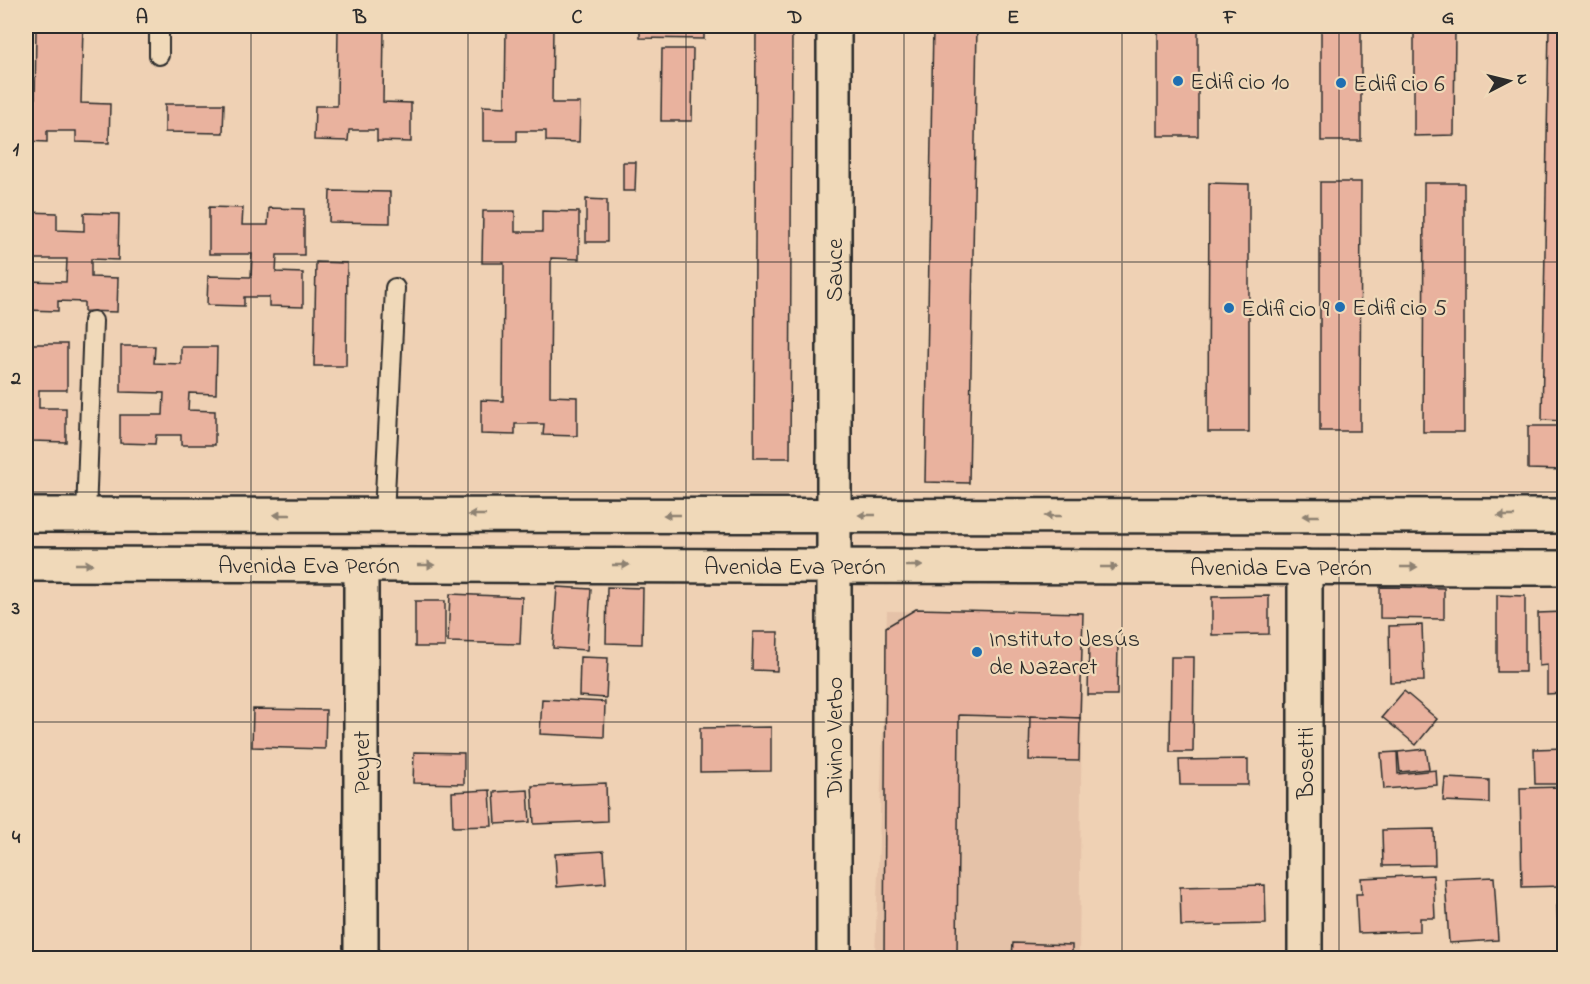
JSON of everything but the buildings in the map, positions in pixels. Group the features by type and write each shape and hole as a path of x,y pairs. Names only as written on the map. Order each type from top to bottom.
{"street":[{"name":"Sauce","path":"833,515 834,26"},
{"name":"Avenida Eva Perón","path":"26,515 1564,516"},
{"name":"Divino Verbo","path":"833,515 834,958"},
{"name":"Avenida Eva Perón","path":"26,564 1564,568"},
{"name":"Peyret","path":"361,565 361,958"},
{"name":"Bosetti","path":"1305,567 1305,958"}],"lane":[{"path":"159,26 159,55"},
{"path":"384,515 395,288"},
{"path":"86,515 93,321"}],"shaded area":[{"path":"887,611 1083,613 1079,958 875,958"}],"place":[{"name":"Edificio 10","path":"1178,81"},
{"name":"Edificio 6","path":"1341,83"},
{"name":"Edificio 5","path":"1340,307"},
{"name":"Edificio 9","path":"1229,308"},
{"name":"Instituto Jesús de Nazaret","path":"977,652"}]}
